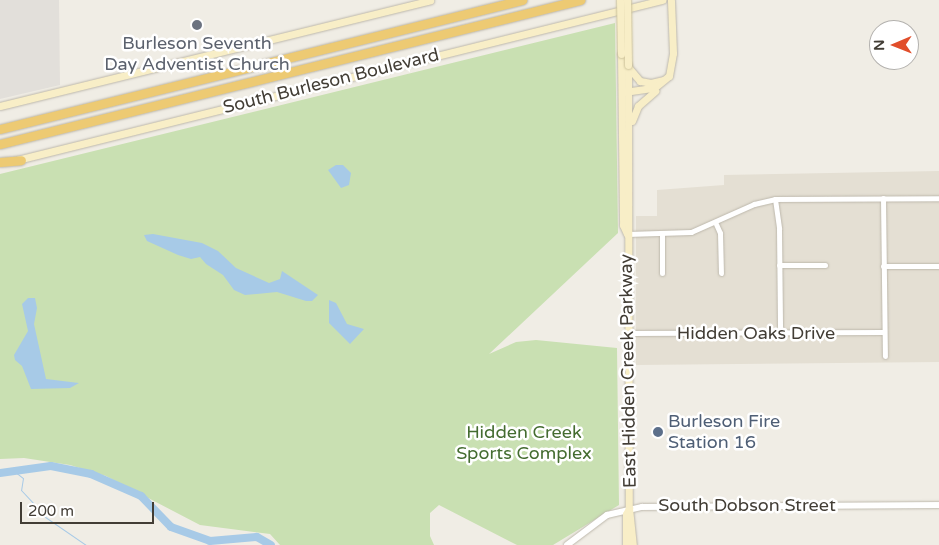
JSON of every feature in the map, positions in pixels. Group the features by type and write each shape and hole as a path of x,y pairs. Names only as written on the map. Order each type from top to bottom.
{"highway":[{"path":"0,129 522,0"},
{"path":"0,144 580,0"},
{"path":"0,164 21,160"}],"main road":[{"path":"0,106 430,0"},
{"name":"East Hidden Creek Parkway","path":"620,0 625,92 623,225 627,234"},
{"name":"East Hidden Creek Parkway","path":"624,65 627,0"},
{"name":"South Burleson Boulevard","path":"21,160 662,0"},
{"path":"630,139 638,106 669,76 673,53 671,0"},
{"path":"624,65 635,78 646,83 658,82 669,76"},
{"path":"625,92 645,91 661,85"},
{"name":"East Hidden Creek Parkway","path":"625,92 630,139 630,225 627,234 629,508"},
{"path":"626,545 626,514 629,508"},
{"path":"629,508 634,545"}],"street":[{"path":"883,198 885,356"},
{"path":"627,234 691,232 716,224 754,204 775,199 939,198"},
{"path":"775,199 779,265 780,332"},
{"path":"716,224 720,233 721,273"},
{"path":"662,233 662,273"},
{"path":"779,265 825,265"},
{"path":"884,266 939,266"},
{"name":"Hidden Oaks Drive","path":"628,333 884,332"},
{"name":"South Dobson Street","path":"567,545 602,517 629,508 656,506 939,505"}],"shaded area":[{"path":"0,0 59,0 60,85 0,99"},
{"path":"939,171 939,362 636,365 636,216 657,216 657,190 724,185 724,175"}],"green space":[{"name":"Hidden Creek Sports Complex","path":"615,23 618,233 489,354 516,342 536,340 617,348 619,505 553,545 517,545 439,505 430,513 430,536 434,545 280,545 270,534 200,525 106,476 70,465 24,458 0,459 0,174"}],"water":[{"path":"336,165 343,165 351,173 349,185 341,188 328,170"},
{"path":"153,234 202,243 218,251 236,268 269,283 280,279 282,271 318,295 312,301 306,301 277,292 245,295 234,290 223,275 206,264 200,257 191,259 147,241 144,235"},
{"path":"28,298 35,298 37,308 34,324 46,379 79,383 70,388 31,389 22,366 15,360 14,355 28,331 22,304"},
{"path":"329,300 336,303 347,324 364,329 350,344 329,323"}],"waterway":[{"path":"0,473 51,466 91,474 141,496 171,527 210,541 257,537 271,545"},
{"path":"14,471 23,478 21,490 33,503 35,510 86,545"}],"place":[{"name":"Burleson Seventh Day Adventist Church","path":"197,25"},
{"name":"Burleson Fire Station 16","path":"658,432"}]}
